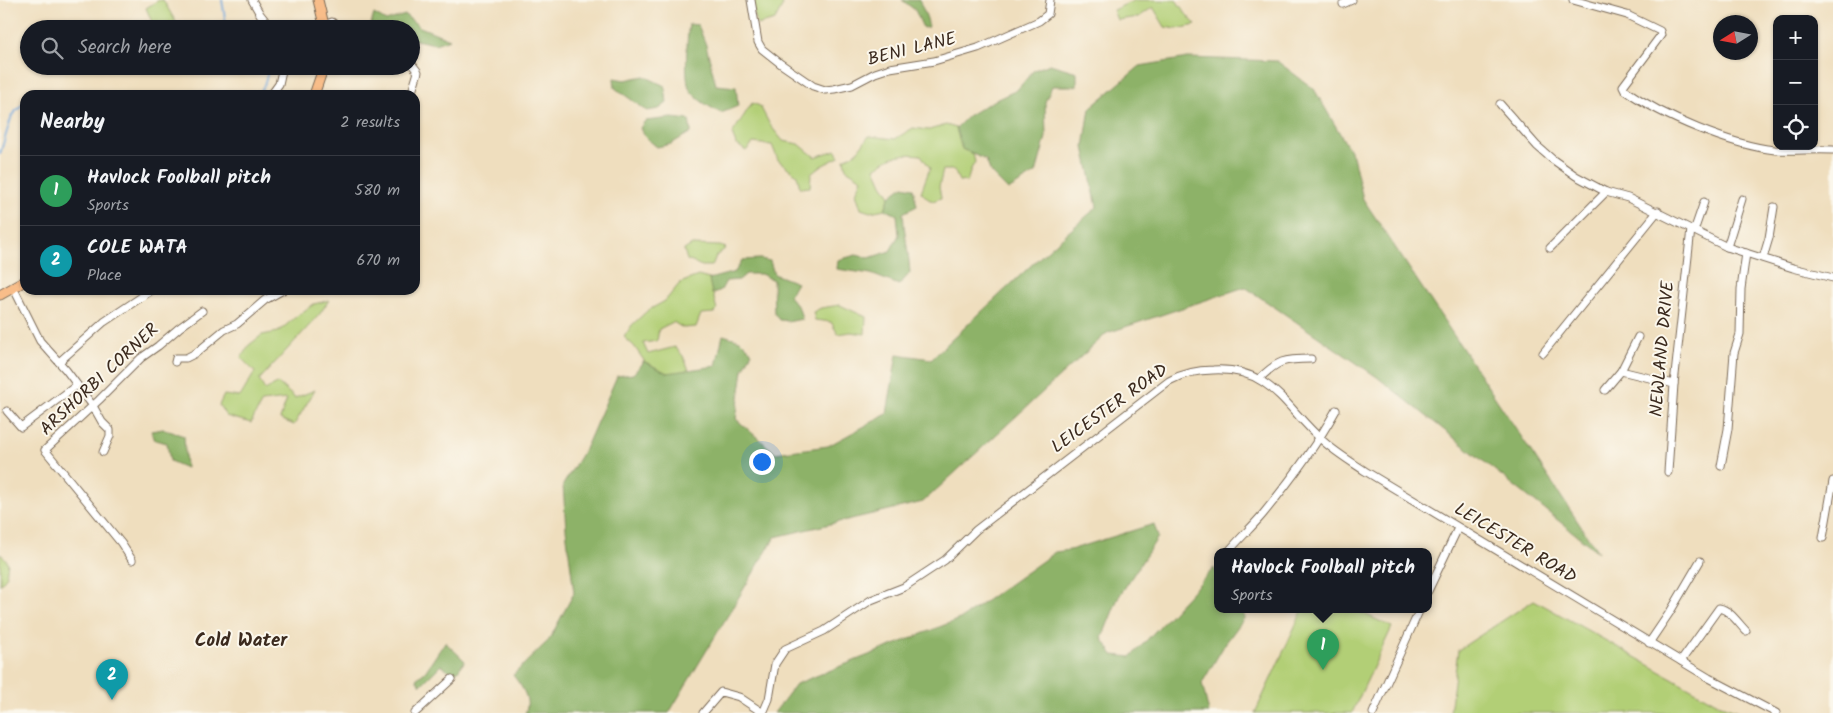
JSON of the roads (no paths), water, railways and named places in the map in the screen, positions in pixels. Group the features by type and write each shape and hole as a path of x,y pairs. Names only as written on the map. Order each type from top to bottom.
{"main road":[{"path":"318,0 322,20"},
{"path":"316,90 321,75"},
{"path":"0,295 20,284"}],"street":[{"path":"252,0 265,20"},
{"name":"BENI LANE","path":"751,0 757,25 757,37 762,49 813,86 825,90 852,85 875,73 890,68 934,61 978,48 1039,21 1048,14 1050,0"},
{"path":"1343,4 1352,0"},
{"path":"1573,0 1627,15 1660,30 1661,35 1623,86 1625,90 1649,106 1753,147 1777,150 1833,150"},
{"path":"275,90 279,84 281,75"},
{"path":"413,90 417,75"},
{"path":"1500,104 1536,146 1552,160 1576,176 1606,192 1628,198 1727,247 1833,278"},
{"path":"1550,248 1606,192"},
{"path":"1727,247 1742,199"},
{"name":"NEWLAND DRIVE","path":"1668,472 1674,384 1692,230 1704,202"},
{"path":"1763,258 1770,233 1774,207"},
{"path":"1542,353 1658,212"},
{"path":"1721,466 1728,429 1734,353 1740,334 1741,289 1746,253"},
{"path":"13,287 40,341 59,362 93,406 102,422 110,430 110,436 103,452"},
{"name":"ARSHORBI CORNER","path":"59,362 104,322 144,295"},
{"path":"174,362 176,358 186,358 196,353 224,330 237,324 265,300 274,295"},
{"name":"ARSHORBI CORNER","path":"132,560 121,543 45,450 141,358 202,311"},
{"path":"1605,390 1621,371 1638,337"},
{"path":"1259,379 1278,363 1296,359 1311,359"},
{"name":"LEICESTER ROAD","path":"763,713 769,699 774,664 785,649 824,631 871,600 904,587 945,560 972,533 1169,381 1185,374 1216,370 1241,372 1259,379 1286,402 1320,439 1365,471 1681,661 1776,713"},
{"path":"1621,371 1674,384"},
{"path":"7,411 21,427 77,385"},
{"path":"1232,548 1261,516 1320,439 1336,410"},
{"path":"1823,538 1833,481"},
{"path":"1432,583 1458,528"},
{"path":"1649,642 1670,612 1700,561"},
{"path":"1681,661 1719,608 1723,608 1728,612 1746,631"},
{"path":"1372,713 1418,613"},
{"path":"415,713 452,679"},
{"path":"703,713 721,692 739,697 763,713"}],"waterway":[{"path":"222,0 225,20"},
{"path":"261,90 267,75"},
{"path":"0,154 12,115 20,107"}],"place":[{"name":"Havlock Foolball pitch","path":"1323,670"},
{"name":"COLE WATA","path":"112,700"}],"district":[{"name":"Cold Water","path":"241,641"}]}
